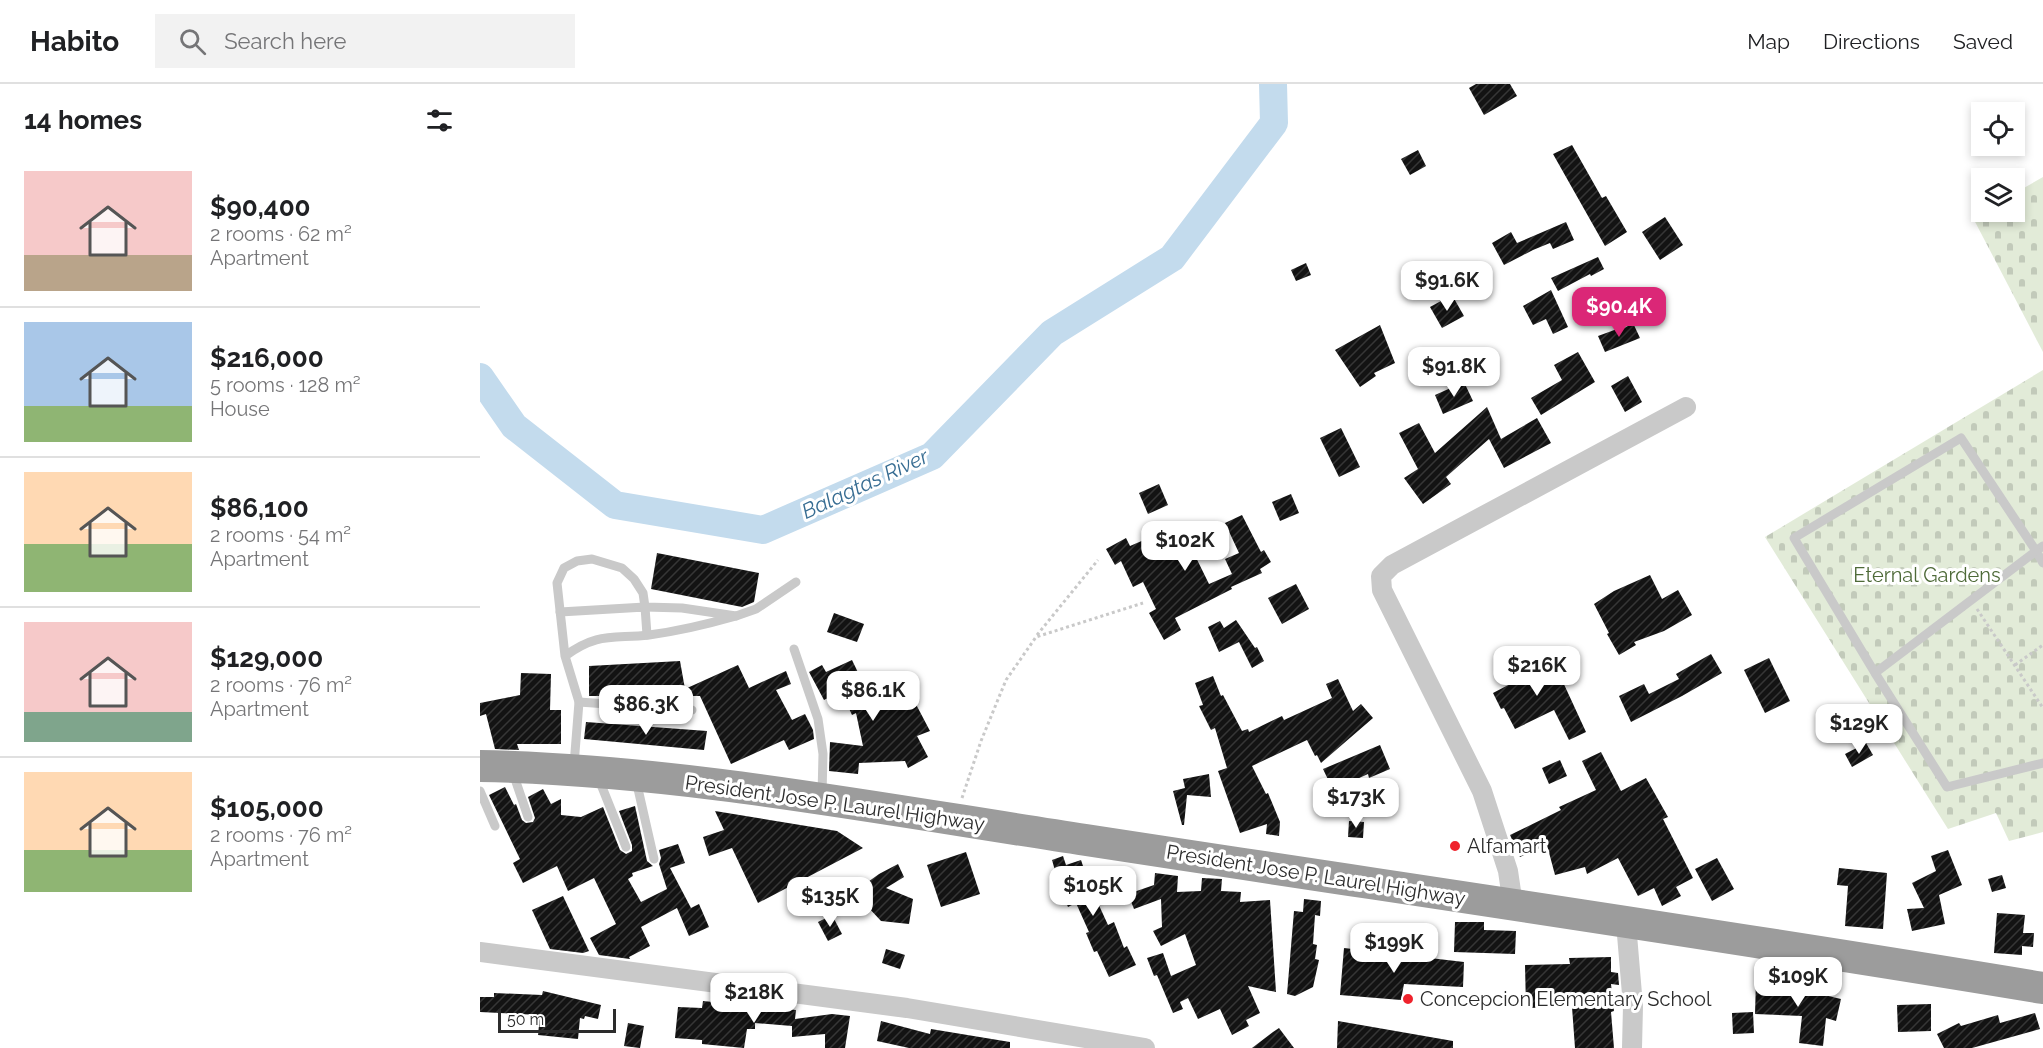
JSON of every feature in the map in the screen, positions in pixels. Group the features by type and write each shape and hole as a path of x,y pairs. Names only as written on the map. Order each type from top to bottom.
{"highway":[{"name":"President Jose P. Laurel Highway","path":"480,766 634,774 822,800 1626,923 1787,945 2043,988"}],"street":[{"path":"1513,905 1508,871 1482,791 1382,590 1381,576 1392,565 1686,407"},
{"path":"1626,923 1633,1006 1632,1048"},
{"path":"480,952 907,1008 1145,1048"}],"lane":[{"path":"2043,562 2039,549 1961,438 1794,538 1947,787 2043,763"},
{"path":"1875,673 2039,549"},
{"path":"626,847 584,770 579,702 565,656 557,583 564,568 578,561 592,558 622,568 634,579 643,593 648,635"},
{"path":"565,656 594,639 648,635 695,627 736,616 756,609 796,582"},
{"path":"560,612 645,607 682,608 736,616"},
{"path":"794,649 818,719 823,754 822,800"},
{"path":"579,702 692,710"},
{"path":"511,767 528,817"},
{"path":"634,774 654,860"},
{"path":"480,791 495,826"}],"path":[{"path":"955,819 981,741 1006,680 1036,637 1098,560"},
{"path":"1971,600 2043,708"},
{"path":"1036,637 1143,603"},
{"path":"2015,665 2043,645"}],"green space":[{"path":"2043,177 2043,352 1975,222 2025,222 2025,187"},
{"name":"Eternal Gardens","path":"2043,370 2043,832 2009,841 1996,813 1948,829 1765,537"}],"building":[{"path":"1476,84 1510,84 1517,96 1484,115 1469,88"},
{"path":"1572,145 1602,198 1606,196 1627,232 1605,246 1553,154"},
{"path":"1418,150 1426,166 1410,175 1401,159"},
{"path":"1665,217 1683,245 1660,260 1642,232"},
{"path":"1566,222 1574,240 1553,249 1550,243 1504,265 1492,243 1511,232 1517,243"},
{"path":"1598,257 1604,269 1558,291 1551,278"},
{"path":"1306,263 1311,275 1296,281 1291,270"},
{"path":"1551,290 1568,327 1553,334 1546,319 1533,325 1523,306"},
{"path":"1452,295 1464,316 1442,328 1430,307"},
{"path":"1633,323 1640,338 1605,352 1598,336 1617,329 1618,332"},
{"path":"1380,325 1395,363 1374,373 1376,376 1360,387 1335,350"},
{"path":"1578,352 1595,382 1541,415 1531,398 1562,380 1554,365"},
{"path":"1628,376 1642,402 1625,412 1611,386"},
{"path":"1464,382 1473,401 1443,414 1435,395"},
{"path":"1487,407 1501,439 1537,418 1551,443 1504,468 1489,439 1446,477 1451,484 1423,504 1404,478 1418,469 1399,433 1419,423 1435,453"},
{"path":"1341,428 1360,467 1339,477 1320,438"},
{"path":"1159,484 1168,505 1148,514 1139,493"},
{"path":"1291,494 1299,513 1280,521 1272,502"},
{"path":"1242,515 1261,552 1264,550 1271,562 1260,569 1262,573 1231,587 1232,589 1175,618 1181,630 1164,640 1149,613 1156,609 1143,582 1133,587 1121,561 1115,565 1106,549 1126,538 1130,546 1160,533 1163,539 1182,529 1209,584 1232,574 1225,559 1239,553 1225,523"},
{"path":"657,553 759,573 754,602 742,607 651,589"},
{"path":"1650,575 1662,599 1678,590 1692,615 1664,631 1634,642 1636,645 1619,655 1594,604 1614,591"},
{"path":"1296,584 1309,609 1282,624 1268,598"},
{"path":"834,613 864,624 857,642 827,632"},
{"path":"1236,620 1255,648 1257,647 1264,661 1252,668 1239,642 1219,652 1208,627 1220,621 1224,628"},
{"path":"1516,648 1533,677 1556,667 1586,732 1569,740 1554,710 1515,729 1493,693 1514,682 1500,657"},
{"path":"1711,654 1722,673 1631,722 1619,696 1644,684 1649,694 1679,679 1676,674"},
{"path":"1769,658 1790,701 1765,713 1744,670"},
{"path":"852,660 866,689 872,686 881,704 909,691 930,731 917,736 928,757 908,768 905,761 859,763 858,774 829,771 830,742 863,746 856,713 852,715 841,691 824,700 809,672 822,665 826,672"},
{"path":"680,661 685,689 738,665 749,688 786,671 791,684 776,690 792,720 805,714 813,730 814,739 789,750 784,740 731,764 700,696 589,696 589,666"},
{"path":"521,673 551,674 550,710 561,710 561,744 517,744 519,750 495,749 486,714 480,716 480,703 520,695"},
{"path":"1213,676 1221,696 1223,695 1242,731 1248,729 1249,732 1282,716 1284,720 1332,698 1326,684 1338,679 1353,711 1361,704 1373,718 1321,763 1307,740 1252,766 1266,794 1268,793 1280,822 1279,836 1266,834 1267,824 1240,833 1218,771 1227,768 1215,728 1211,730 1199,706 1203,705 1195,683"},
{"path":"586,722 707,731 704,750 584,739"},
{"path":"1866,743 1873,755 1852,767 1845,754"},
{"path":"1380,745 1390,769 1369,778 1368,774 1333,790 1323,769"},
{"path":"1601,752 1621,791 1646,778 1668,817 1663,819 1693,878 1676,887 1681,896 1662,906 1654,888 1638,896 1618,858 1587,874 1585,867 1555,875 1547,845 1520,857 1510,835 1561,810 1559,807 1596,790 1582,761"},
{"path":"1560,760 1567,776 1549,784 1542,768"},
{"path":"1209,774 1211,797 1187,795 1184,825 1182,825 1173,791 1185,788 1183,779"},
{"path":"505,787 514,805 516,804 522,820 526,823 533,822 535,818 528,797 543,789 551,804 561,799 561,815 581,817 603,807 620,850 626,854 632,851 632,845 619,811 635,806 647,861 653,866 632,873 633,876 628,879 641,902 667,889 659,864 661,858 659,850 678,844 685,863 670,868 691,908 699,904 709,927 689,936 677,908 641,927 650,946 629,957 630,959 599,955 590,938 616,924 594,878 568,891 557,866 523,883 513,863 520,859 489,795"},
{"path":"715,811 837,831 863,848 758,903 732,848 709,856 703,837 724,830"},
{"path":"1349,821 1364,822 1363,838 1348,837"},
{"path":"1948,850 1962,885 1939,895 1945,924 1912,931 1907,909 1924,908 1912,883 1936,871 1931,856"},
{"path":"966,852 980,894 941,907 927,865"},
{"path":"1063,856 1066,865 1081,860 1086,875 1084,875 1095,902 1097,901 1108,925 1114,922 1124,948 1127,946 1136,965 1109,977 1097,951 1094,952 1086,933 1089,932 1076,903 1068,907 1060,888 1052,860"},
{"path":"1717,858 1734,889 1712,901 1695,869"},
{"path":"898,864 904,877 886,888 913,899 909,924 881,921 854,892"},
{"path":"1839,868 1887,873 1883,929 1845,926 1848,886 1837,885"},
{"path":"1155,873 1178,876 1177,892 1201,891 1202,878 1222,879 1221,891 1241,892 1240,902 1270,900 1276,992 1248,986 1260,1013 1246,1020 1249,1026 1232,1035 1220,1009 1198,1019 1188,998 1180,1002 1183,1009 1173,1013 1147,958 1163,953 1171,976 1196,965 1185,934 1161,946 1153,931 1162,927 1161,899 1134,909 1128,894 1154,885"},
{"path":"2002,875 2006,888 1992,892 1988,879"},
{"path":"563,896 589,951 583,953 550,949 532,910"},
{"path":"1304,899 1321,901 1320,916 1315,915 1313,944 1317,945 1315,959 1319,960 1313,987 1295,996 1287,994 1294,911 1303,912"},
{"path":"1997,913 2025,915 2023,933 2034,933 2033,947 2022,946 2022,955 1994,953"},
{"path":"832,915 842,934 828,941 818,922"},
{"path":"1455,922 1484,922 1484,930 1516,931 1515,954 1454,952"},
{"path":"1344,948 1464,962 1463,987 1404,984 1401,1000 1340,995"},
{"path":"886,949 905,955 900,969 882,963"},
{"path":"1611,957 1611,972 1618,973 1619,985 1611,984 1614,1048 1575,1048 1572,1007 1526,1008 1525,965 1570,964 1569,958"},
{"path":"1756,980 1786,981 1786,986 1841,999 1836,1021 1826,1018 1823,1046 1799,1043 1802,1016 1755,1014"},
{"path":"543,991 601,1005 598,1019 585,1016 584,1019 580,1018 578,1039 538,1035 540,1015 480,1012 480,997 494,997 494,993 542,995"},
{"path":"703,1001 796,1010 795,1019 832,1014 850,1016 845,1048 825,1048 825,1034 792,1037 792,1026 755,1023 755,1029 747,1029 744,1048 702,1044 702,1040 675,1038 678,1007 702,1008"},
{"path":"1931,1004 1931,1031 1898,1032 1897,1005"},
{"path":"1753,1012 1754,1033 1733,1034 1732,1013"},
{"path":"2035,1013 2040,1029 1972,1048 1944,1048 1937,1034 1959,1023 1961,1026 1998,1015 2000,1023"},
{"path":"881,1021 930,1034 931,1029 1010,1042 1010,1048 909,1048 877,1041"},
{"path":"1338,1021 1453,1041 1453,1048 1337,1048"},
{"path":"628,1023 644,1026 640,1048 624,1046"},
{"path":"1279,1028 1294,1048 1252,1048 1273,1032"}],"waterway":[{"name":"Balagtas River","path":"480,377 514,426 615,505 763,530 932,456 1052,333 1172,258 1274,123 1273,84"}],"place":[{"name":"Alfamart","path":"1455,846"},
{"name":"Concepcion Elementary School","path":"1408,999"}]}
